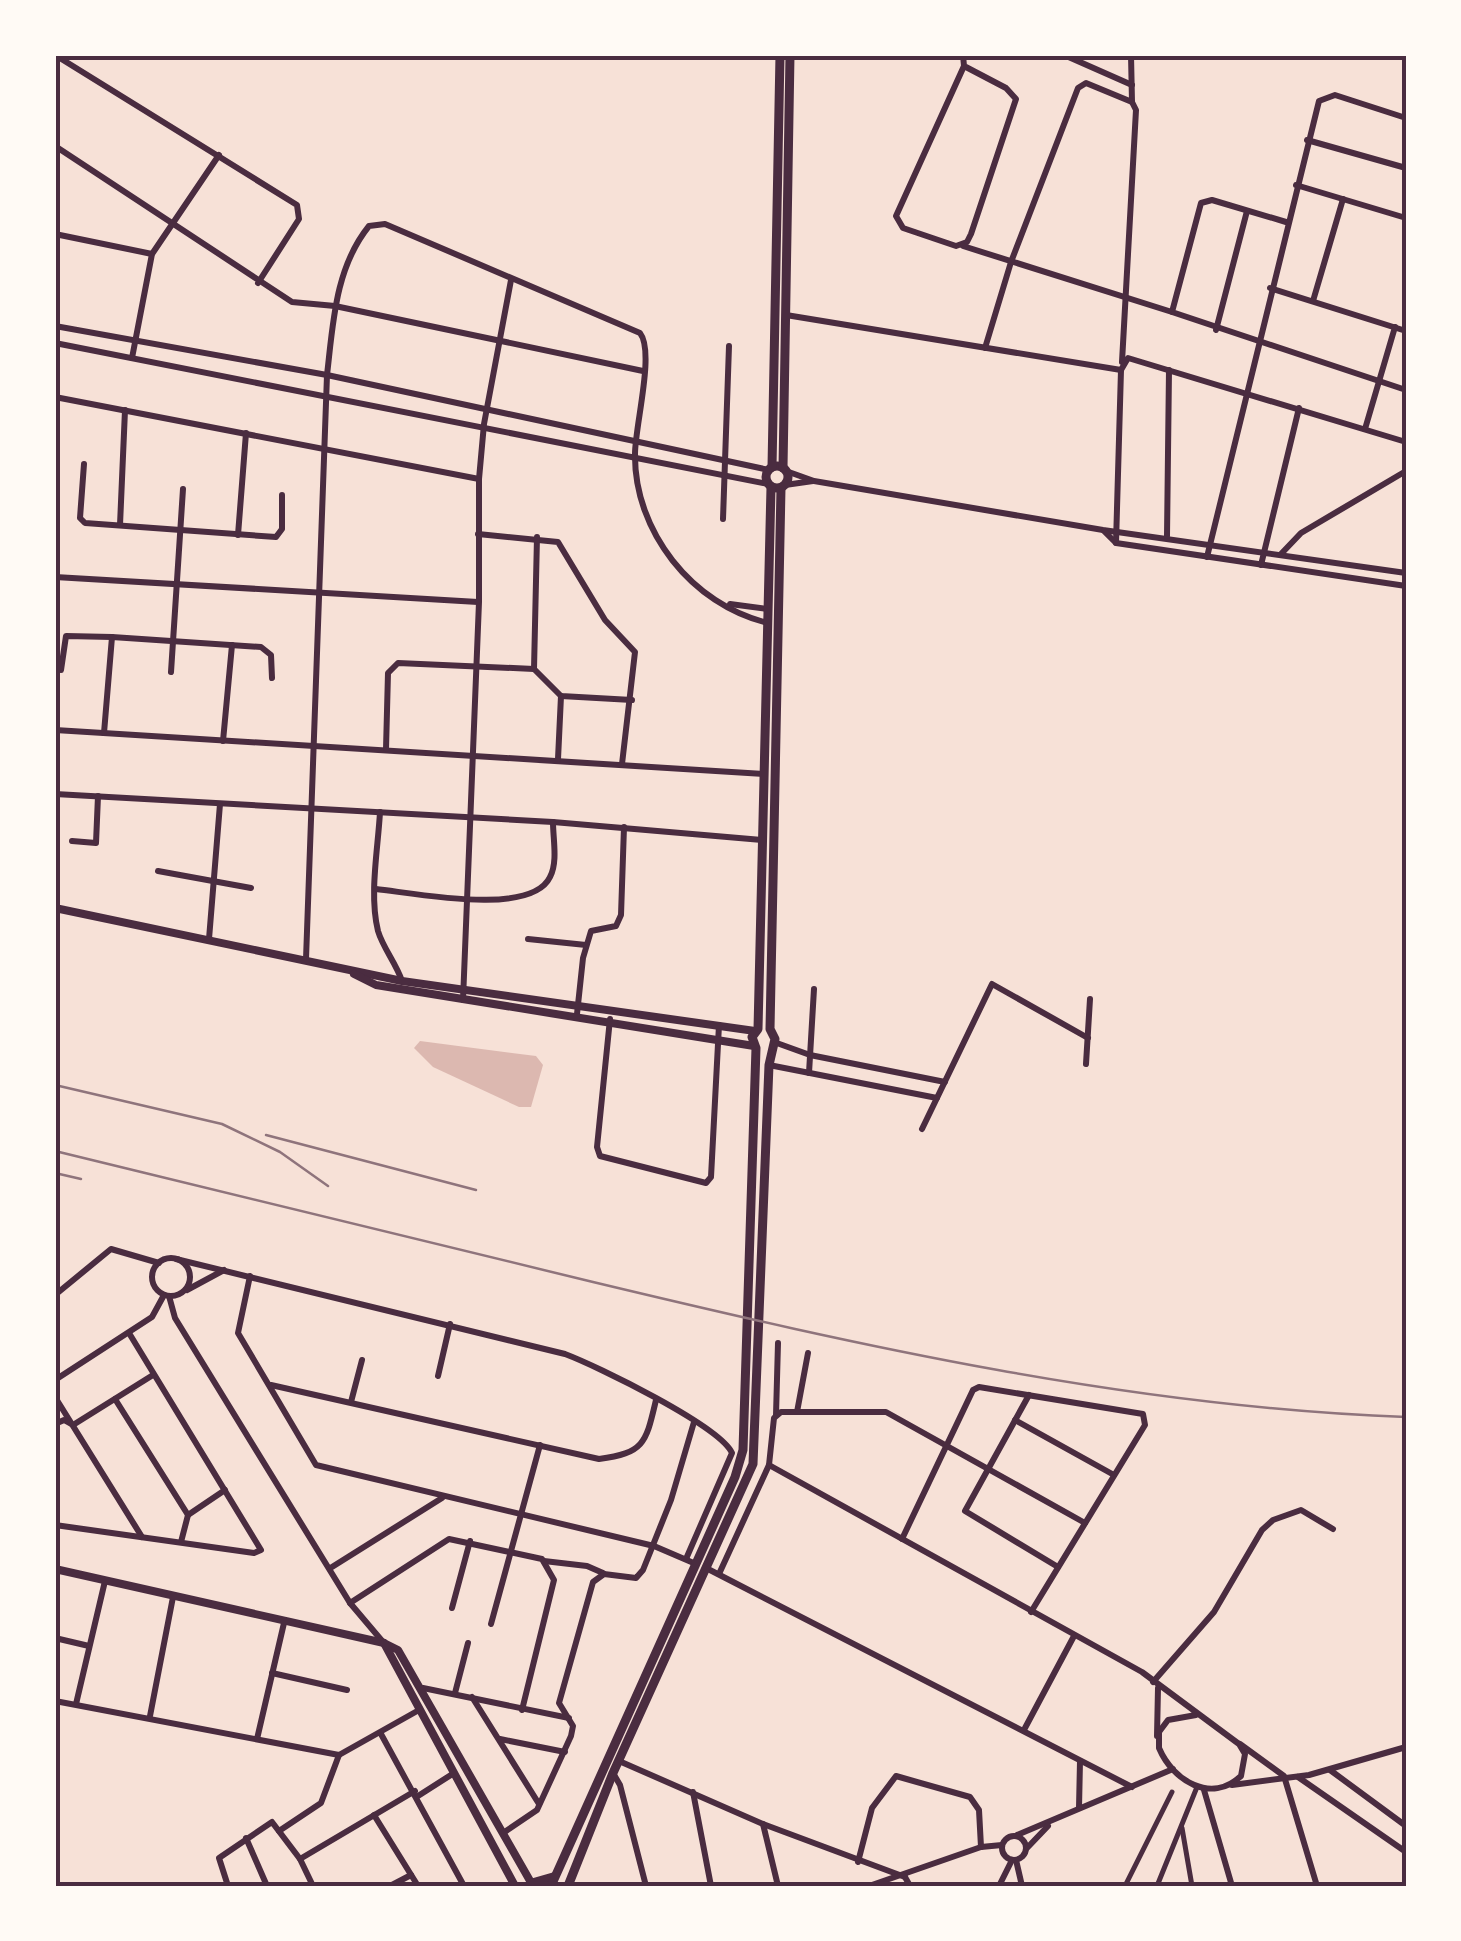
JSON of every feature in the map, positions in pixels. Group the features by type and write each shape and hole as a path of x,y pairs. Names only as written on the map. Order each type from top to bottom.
{"main road":[{"path":"550,1886 608,1771 619,1761 708,1569 756,1451 768,1066 772,1045 780,55"},
{"path":"568,1886 608,1771 608,1756 743,1450 768,610 786,315 790,55"},
{"path":"756,1030 770,1030"},
{"path":"755,1047 772,1045"},
{"path":"533,1885 555,1875"}],"street":[{"path":"55,55 290,199 299,211 293,230 258,282"},
{"path":"964,55 964,66 896,216 903,228 1406,390"},
{"path":"1064,55 1132,85"},
{"path":"1116,544 1136,110 1132,102 1131,55"},
{"path":"962,246 971,234 1016,100 1006,88 964,66"},
{"path":"985,348 1011,262 1078,88 1086,83 1132,102"},
{"path":"1208,557 1286,222 1319,101 1328,94 1406,118"},
{"path":"1308,140 1406,168"},
{"path":"55,146 292,302 336,306 644,371"},
{"path":"132,358 152,254 219,155"},
{"path":"1296,185 1406,218"},
{"path":"1313,301 1344,199"},
{"path":"1172,312 1201,203 1212,200 1286,222"},
{"path":"1216,330 1246,210"},
{"path":"306,959 327,375 336,306 349,258 361,235 376,222 640,332 646,345 634,456 639,493 655,537 684,575 724,603 768,624"},
{"path":"55,234 152,254"},
{"path":"463,1000 479,479 486,410 511,280"},
{"path":"1270,288 1406,330"},
{"path":"786,315 1122,366 1136,358 1406,442"},
{"path":"55,326 327,375 636,438 814,481 1103,530 1168,536 1406,573"},
{"path":"1365,429 1395,327"},
{"path":"55,343 484,424 776,486 814,481"},
{"path":"723,520 729,346"},
{"path":"1168,536 1169,370"},
{"path":"55,397 479,479"},
{"path":"1261,565 1299,408"},
{"path":"120,525 125,410"},
{"path":"238,534 246,433"},
{"path":"84,464 82,521 279,536 282,495"},
{"path":"1281,554 1301,533 1406,471"},
{"path":"171,672 182,489"},
{"path":"1103,530 1116,544 1406,586"},
{"path":"478,534 558,542 605,620 635,652 622,764"},
{"path":"534,669 537,537"},
{"path":"55,577 478,602"},
{"path":"724,603 768,610"},
{"path":"61,670 66,636 123,637 266,650 272,678"},
{"path":"104,733 112,637"},
{"path":"223,741 232,645"},
{"path":"386,749 392,667 398,663 534,669 561,696 632,700"},
{"path":"558,760 561,696"},
{"path":"55,730 766,774"},
{"path":"55,794 554,822 764,840"},
{"path":"72,841 96,843 98,796"},
{"path":"209,939 220,804"},
{"path":"380,812 376,889 380,937 395,959 402,981"},
{"path":"376,889 469,899 517,899 544,887 554,866 554,822"},
{"path":"578,1010 586,945 592,932 620,921 624,827"},
{"path":"158,871 251,888"},
{"path":"55,908 306,959 350,972 465,989 755,1047"},
{"path":"528,939 586,945"},
{"path":"350,972 376,985 463,1000 756,1030"},
{"path":"922,1129 992,984 1088,1038"},
{"path":"809,1073 814,989"},
{"path":"1086,1064 1090,999"},
{"path":"610,1019 596,1147 600,1156 706,1183 712,1177 719,1025"},
{"path":"772,1045 945,1082"},
{"path":"768,1066 937,1098"},
{"path":"55,1295 111,1249 160,1263 176,1259 225,1269 566,1354 694,1422 724,1441 732,1453 691,1562 654,1546 316,1466 238,1334 250,1276"},
{"path":"176,1259 190,1273 182,1293"},
{"path":"160,1263 153,1279 167,1295 175,1318 332,1567 350,1603 384,1643 515,1886"},
{"path":"55,1380 152,1317 167,1295 182,1293 225,1269"},
{"path":"438,1376 450,1324"},
{"path":"55,1526 261,1550 129,1333"},
{"path":"719,1574 770,1465 778,1344"},
{"path":"797,1412 808,1353"},
{"path":"352,1402 362,1360"},
{"path":"72,1425 153,1375"},
{"path":"270,1384 584,1458 628,1455 644,1441 656,1400"},
{"path":"902,1539 978,1387 1143,1414 1144,1425 1031,1612"},
{"path":"1029,1395 967,1515 1058,1568"},
{"path":"55,1397 143,1538"},
{"path":"116,1399 188,1514 182,1542"},
{"path":"776,1415 886,1412 1085,1522"},
{"path":"55,1424 64,1420 72,1425"},
{"path":"1015,1420 1114,1475"},
{"path":"350,1603 442,1541 470,1541 544,1561 636,1578 654,1546 694,1422"},
{"path":"491,1624 540,1445"},
{"path":"770,1465 1156,1685 1284,1776 1317,1886"},
{"path":"188,1514 225,1490"},
{"path":"332,1567 443,1498"},
{"path":"1333,1529 1301,1510 1268,1523 1214,1612 1156,1685 1162,1755 1173,1769 1200,1788 1224,1788 1284,1776 1298,1777 1406,1747"},
{"path":"452,1608 470,1541"},
{"path":"522,1710 554,1580 544,1561"},
{"path":"55,1569 384,1643 406,1658 459,1760 533,1885"},
{"path":"708,1569 1025,1728 1132,1787"},
{"path":"504,1833 540,1805 565,1752 574,1726 559,1704 593,1582 604,1574"},
{"path":"76,1704 105,1581"},
{"path":"150,1716 173,1597"},
{"path":"257,1738 284,1623"},
{"path":"1025,1728 1074,1636"},
{"path":"55,1638 89,1646"},
{"path":"455,1693 468,1643"},
{"path":"272,1674 347,1690"},
{"path":"424,1688 569,1718"},
{"path":"472,1697 540,1805"},
{"path":"55,1701 340,1755 419,1710"},
{"path":"1158,1740 1168,1720 1196,1715"},
{"path":"381,1734 464,1886"},
{"path":"498,1739 565,1752"},
{"path":"1224,1788 1241,1776 1245,1754 1240,1744"},
{"path":"279,1830 322,1803 340,1755"},
{"path":"608,1756 763,1824 905,1877 910,1886"},
{"path":"1079,1808 1080,1760"},
{"path":"1022,1886 1014,1860 1004,1855 1002,1845 1008,1836 1049,1825 1079,1808 1173,1769"},
{"path":"1329,1770 1406,1826"},
{"path":"608,1771 620,1786 646,1886"},
{"path":"300,1859 454,1773"},
{"path":"858,1862 872,1808 896,1776 970,1797 979,1810 981,1847"},
{"path":"1298,1777 1406,1852"},
{"path":"1158,1886 1200,1788"},
{"path":"1200,1788 1232,1886"},
{"path":"692,1791 712,1886"},
{"path":"1125,1886 1172,1792"},
{"path":"374,1815 418,1886"},
{"path":"228,1886 219,1868 219,1858 272,1822 300,1859 312,1886"},
{"path":"763,1824 778,1886"},
{"path":"999,1886 1014,1860 1049,1825"},
{"path":"1181,1825 1192,1886"},
{"path":"1017,1836 1027,1848"},
{"path":"246,1838 267,1886"},
{"path":"869,1886 905,1877 981,1847 1002,1845"},
{"path":"390,1886 410,1874"}],"shaded area":[{"path":"420,1041 536,1056 543,1065 531,1107 519,1107 433,1067 414,1048"}],"railway":[{"path":"55,1085 222,1124 280,1152 328,1186"},
{"path":"266,1135 476,1190"},
{"path":"55,1151 794,1329 996,1370 1200,1401 1406,1417"},
{"path":"55,1173 81,1179"}]}
